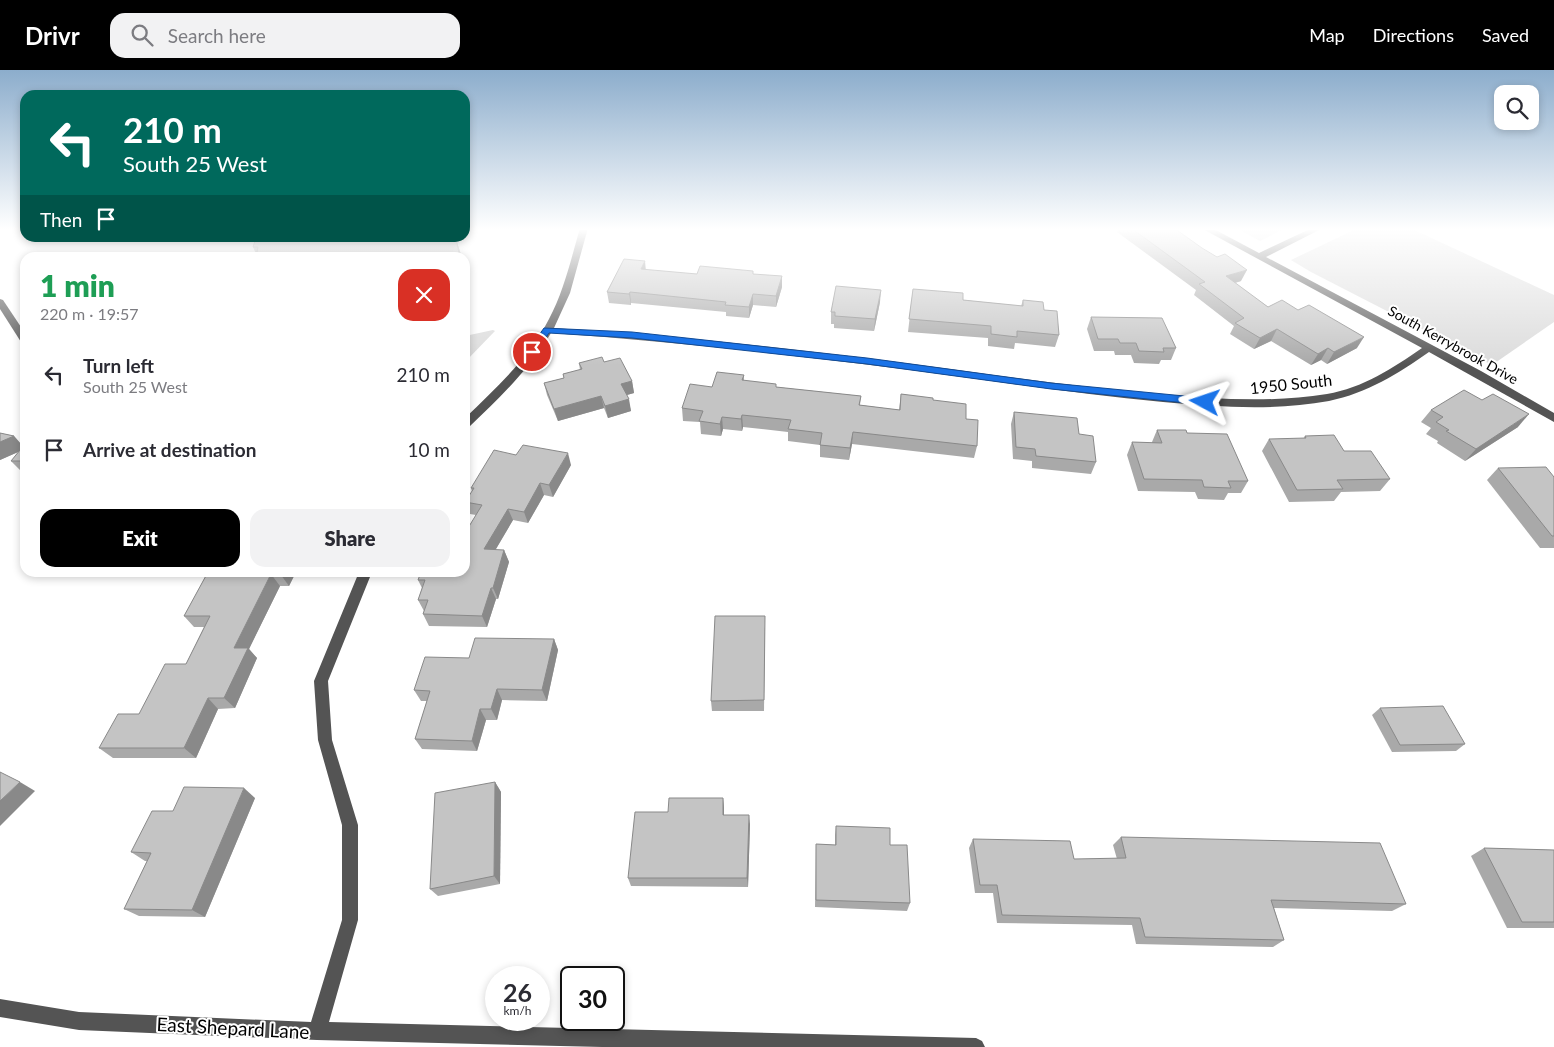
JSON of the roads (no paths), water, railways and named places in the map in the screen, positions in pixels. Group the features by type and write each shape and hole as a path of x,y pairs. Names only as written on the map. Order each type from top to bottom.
{"street":[{"path":"470,419 514,378 547,330 562,303 571,274"},
{"name":"South Kerrybrook Drive","path":"1290,274 1429,347 1554,418"},
{"path":"0,302 20,332"},
{"name":"1950 South","path":"547,330 632,335 867,361 1132,396 1242,404 1312,400 1356,391 1387,378 1429,347"},
{"path":"317,1031 350,920 350,826 325,740 321,680 364,577"},
{"name":"East Shepard Lane","path":"0,1008 79,1021 317,1031 976,1047"}]}
